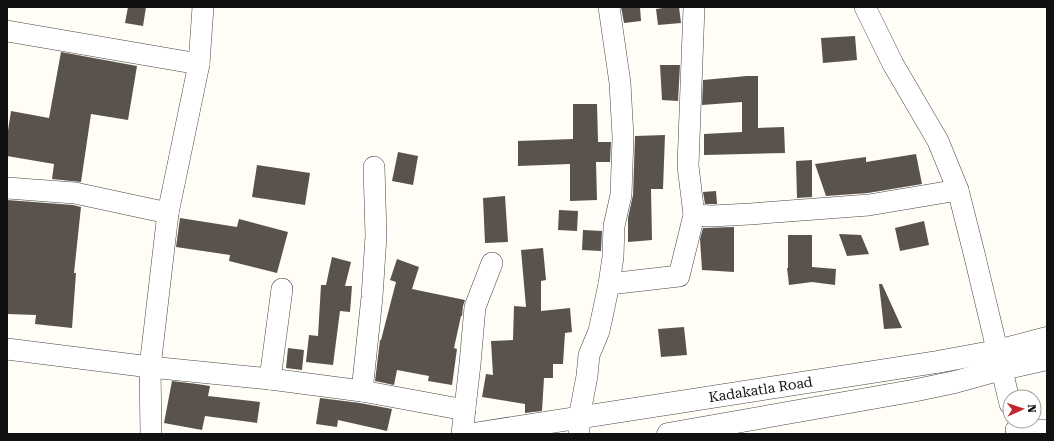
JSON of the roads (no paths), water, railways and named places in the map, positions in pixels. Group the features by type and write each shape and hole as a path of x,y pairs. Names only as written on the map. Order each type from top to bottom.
{"street":[{"path":"151,434 150,367 168,213 199,64 203,7"},
{"path":"579,426 589,354 599,331 609,284 613,257 614,226 621,195 623,137 620,83 609,7"},
{"path":"609,284 679,276 694,215 688,166 694,7"},
{"path":"865,7 893,64 938,141 958,190 1006,389"},
{"path":"7,31 199,64"},
{"path":"362,391 376,244 374,167"},
{"path":"7,188 75,193 168,213"},
{"path":"694,215 712,216 750,214 869,205 958,190"},
{"path":"462,434 475,307 492,263"},
{"path":"270,379 282,289"},
{"name":"Kadakatla Road","path":"670,434 955,382 1047,338"},
{"path":"7,349 362,391 465,410"},
{"name":"Kadakatla Road","path":"473,434 579,426 937,362 1047,359"},
{"path":"1032,429 1047,430"}]}
